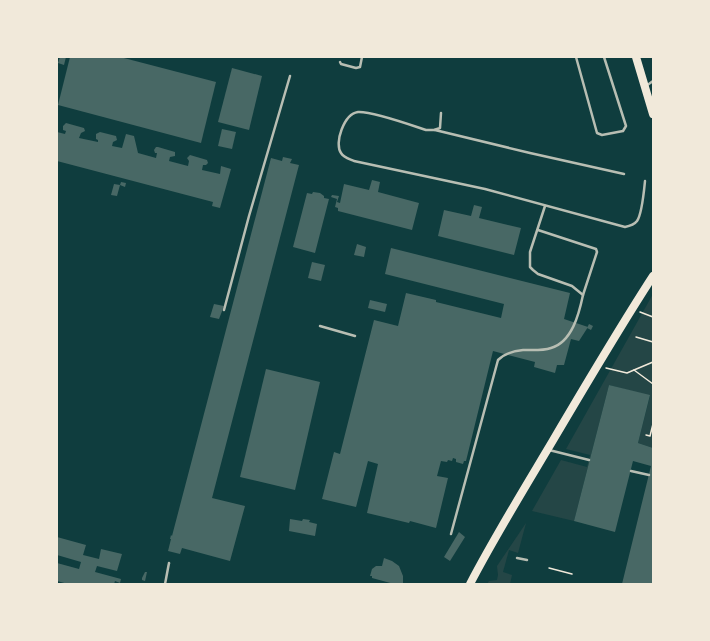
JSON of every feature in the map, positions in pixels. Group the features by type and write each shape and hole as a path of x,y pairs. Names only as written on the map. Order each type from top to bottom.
{"main road":[{"path":"636,57 653,114"},
{"path":"470,584 491,545 547,450 631,309 653,276"}],"lane":[{"path":"340,62 341,64 356,68 360,67 362,57"},
{"path":"576,57 597,133 602,135 623,130 626,126 604,57"},
{"path":"224,310 249,216 290,76"},
{"path":"644,87 653,81"},
{"path":"624,174 530,154 434,130 426,130 369,113 356,112 349,115 340,139 339,148 341,154 354,161 485,189 626,227 632,225 637,220 643,200 646,181"},
{"path":"434,130 440,128 440,113"},
{"path":"546,206 530,252 530,267 538,274 572,286 583,295"},
{"path":"450,534 498,360 502,356 513,351 549,349 559,345 566,339 579,314 583,295 597,252 596,249 538,230"},
{"path":"320,326 355,336"},
{"path":"547,450 589,460"},
{"path":"631,471 649,475"},
{"path":"517,558 527,560"},
{"path":"165,584 169,563"}],"path":[{"path":"631,309 653,317"},
{"path":"636,337 653,342"},
{"path":"598,366 627,373 653,362"},
{"path":"634,370 653,384"},
{"path":"646,435 650,436 653,424"},
{"path":"549,568 572,574"}],"shaded area":[{"path":"653,294 653,448 638,443 650,396 609,385 574,521 532,511 561,460 587,467 590,455 566,449"},
{"path":"526,523 518,553 509,550 503,572 512,575 510,584 487,584 489,581 497,580 497,566"}],"building":[{"path":"60,57 66,57 64,65 58,63"},
{"path":"70,57 120,57 216,82 201,143 58,105"},
{"path":"232,68 262,76 249,130 218,122"},
{"path":"66,123 84,128 85,131 81,133 79,138 98,142 96,139 96,134 100,132 116,136 117,140 113,142 112,146 122,148 126,134 134,136 138,153 156,158 157,153 155,153 154,150 158,147 175,152 175,156 170,157 169,161 188,166 189,161 187,158 190,155 207,160 208,163 203,165 202,170 220,174 221,166 231,169 220,208 212,206 213,202 57,161 57,132 65,134 66,131 63,130 63,126"},
{"path":"222,129 236,132 232,149 218,146"},
{"path":"283,157 292,159 290,163 299,165 212,498 245,506 230,561 182,548 180,554 168,551 271,158 282,161"},
{"path":"372,180 380,182 378,192 419,203 412,230 338,211 338,208 335,207 337,199 331,197 332,195 339,196 337,202 340,203 344,184 369,190"},
{"path":"121,182 126,183 125,187 120,185"},
{"path":"114,184 120,185 117,196 111,195"},
{"path":"313,192 320,193 324,196 324,198 329,199 315,253 293,247 307,193 312,194"},
{"path":"474,205 482,207 479,218 521,228 514,255 438,236 444,210 471,216"},
{"path":"357,244 366,247 364,257 354,255"},
{"path":"391,248 570,293 564,319 588,327 579,341 571,339 564,365 557,365 555,373 534,367 535,362 493,351 466,461 464,461 463,464 456,462 456,459 453,458 452,461 441,461 437,476 448,478 436,528 410,521 409,523 367,513 378,464 368,461 356,507 322,499 334,452 340,454 374,320 398,326 406,293 501,318 504,304 385,274"},
{"path":"312,262 325,265 321,281 308,278"},
{"path":"370,300 387,304 385,312 368,308"},
{"path":"214,304 224,306 219,319 210,317"},
{"path":"589,324 593,326 591,330 587,328"},
{"path":"266,369 320,382 295,490 240,477"},
{"path":"609,385 650,395 638,443 653,448 653,584 622,584 651,466 633,461 615,532 574,521"},
{"path":"290,519 302,521 303,519 310,520 309,522 317,524 315,536 289,531"},
{"path":"459,532 465,537 450,561 444,557"},
{"path":"57,537 86,545 83,555 99,559 101,549 122,554 117,571 97,566 95,572 121,579 120,583 115,581 114,584 68,584 57,581 57,563 79,569 81,562 57,555"},
{"path":"384,558 399,566 403,576 403,584 394,584 372,578 372,576 370,576 372,569 376,566 382,566"},
{"path":"145,572 147,572 145,581 142,580 142,578"}]}
